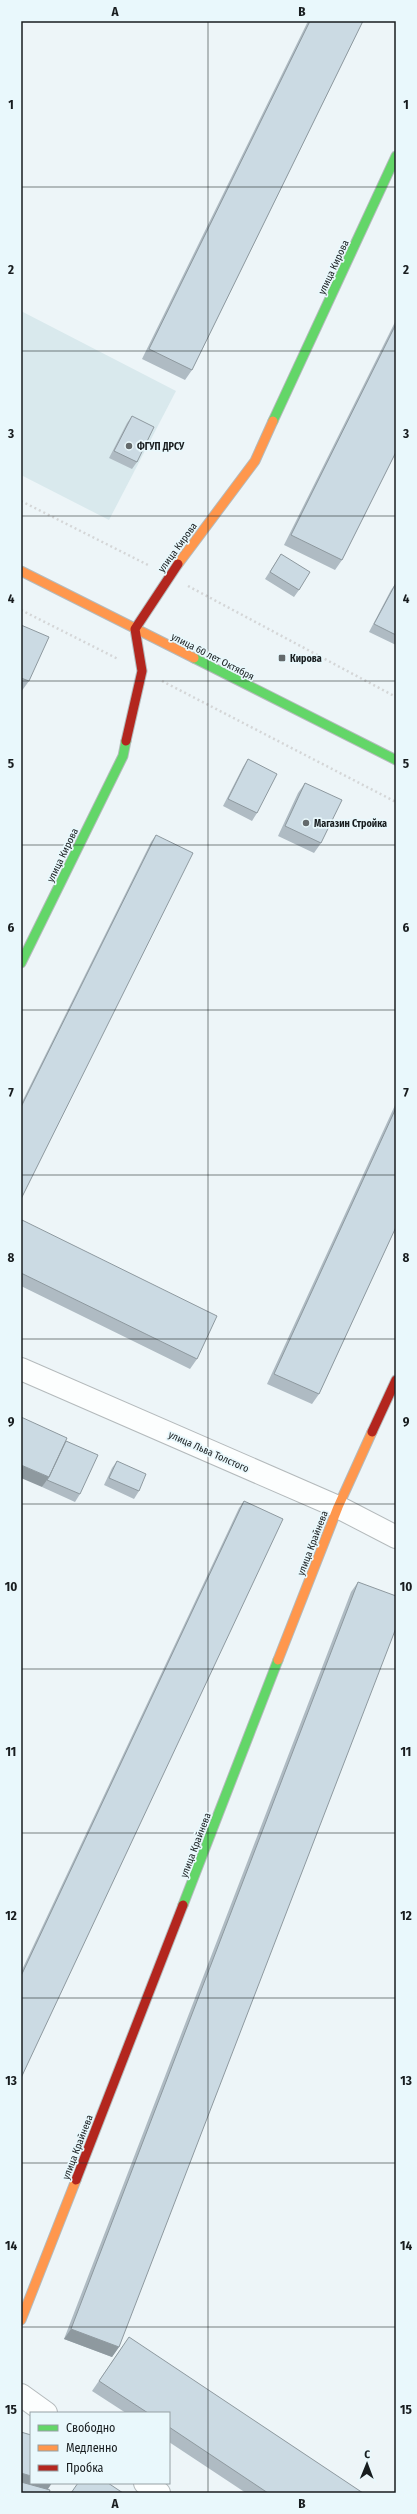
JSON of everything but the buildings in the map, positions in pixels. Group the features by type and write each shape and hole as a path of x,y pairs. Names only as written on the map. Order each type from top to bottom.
{"street":[{"name":"улица Кирова","path":"21,963 123,756 142,671 136,629 169,576 255,461 396,156"},
{"name":"улица 60 лет Октября","path":"21,571 396,760"},
{"name":"улица Льва Толстого","path":"21,1369 338,1507 396,1536"},
{"name":"улица Крайнева","path":"21,2320 338,1507 396,1380"},
{"path":"21,2395 45,2412"},
{"path":"146,2484 159,2493"}],"path":[{"path":"21,501 169,576 396,697"},
{"path":"21,610 396,802"}],"shaded area":[{"name":"ФГУП ДРСУ","path":"21,311 176,391 109,520 21,475"}],"traffic: fast":[{"path":"273,421 396,156"},
{"path":"194,658 396,760"},
{"path":"21,963 123,756 126,741"},
{"path":"183,1905 278,1660"}],"traffic: slow":[{"path":"178,564 255,461 273,421"},
{"path":"21,571 194,658"},
{"path":"278,1660 338,1507 372,1432"},
{"path":"21,2320 76,2180"}],"traffic: jam":[{"path":"126,741 142,671 135,629 178,564"},
{"path":"372,1432 396,1380"},
{"path":"76,2180 183,1905"}],"place":[{"name":"ФГУП ДРСУ","path":"129,446"},
{"name":"Кирова","path":"282,658"},
{"name":"Магазин Стройка","path":"306,823"}]}
